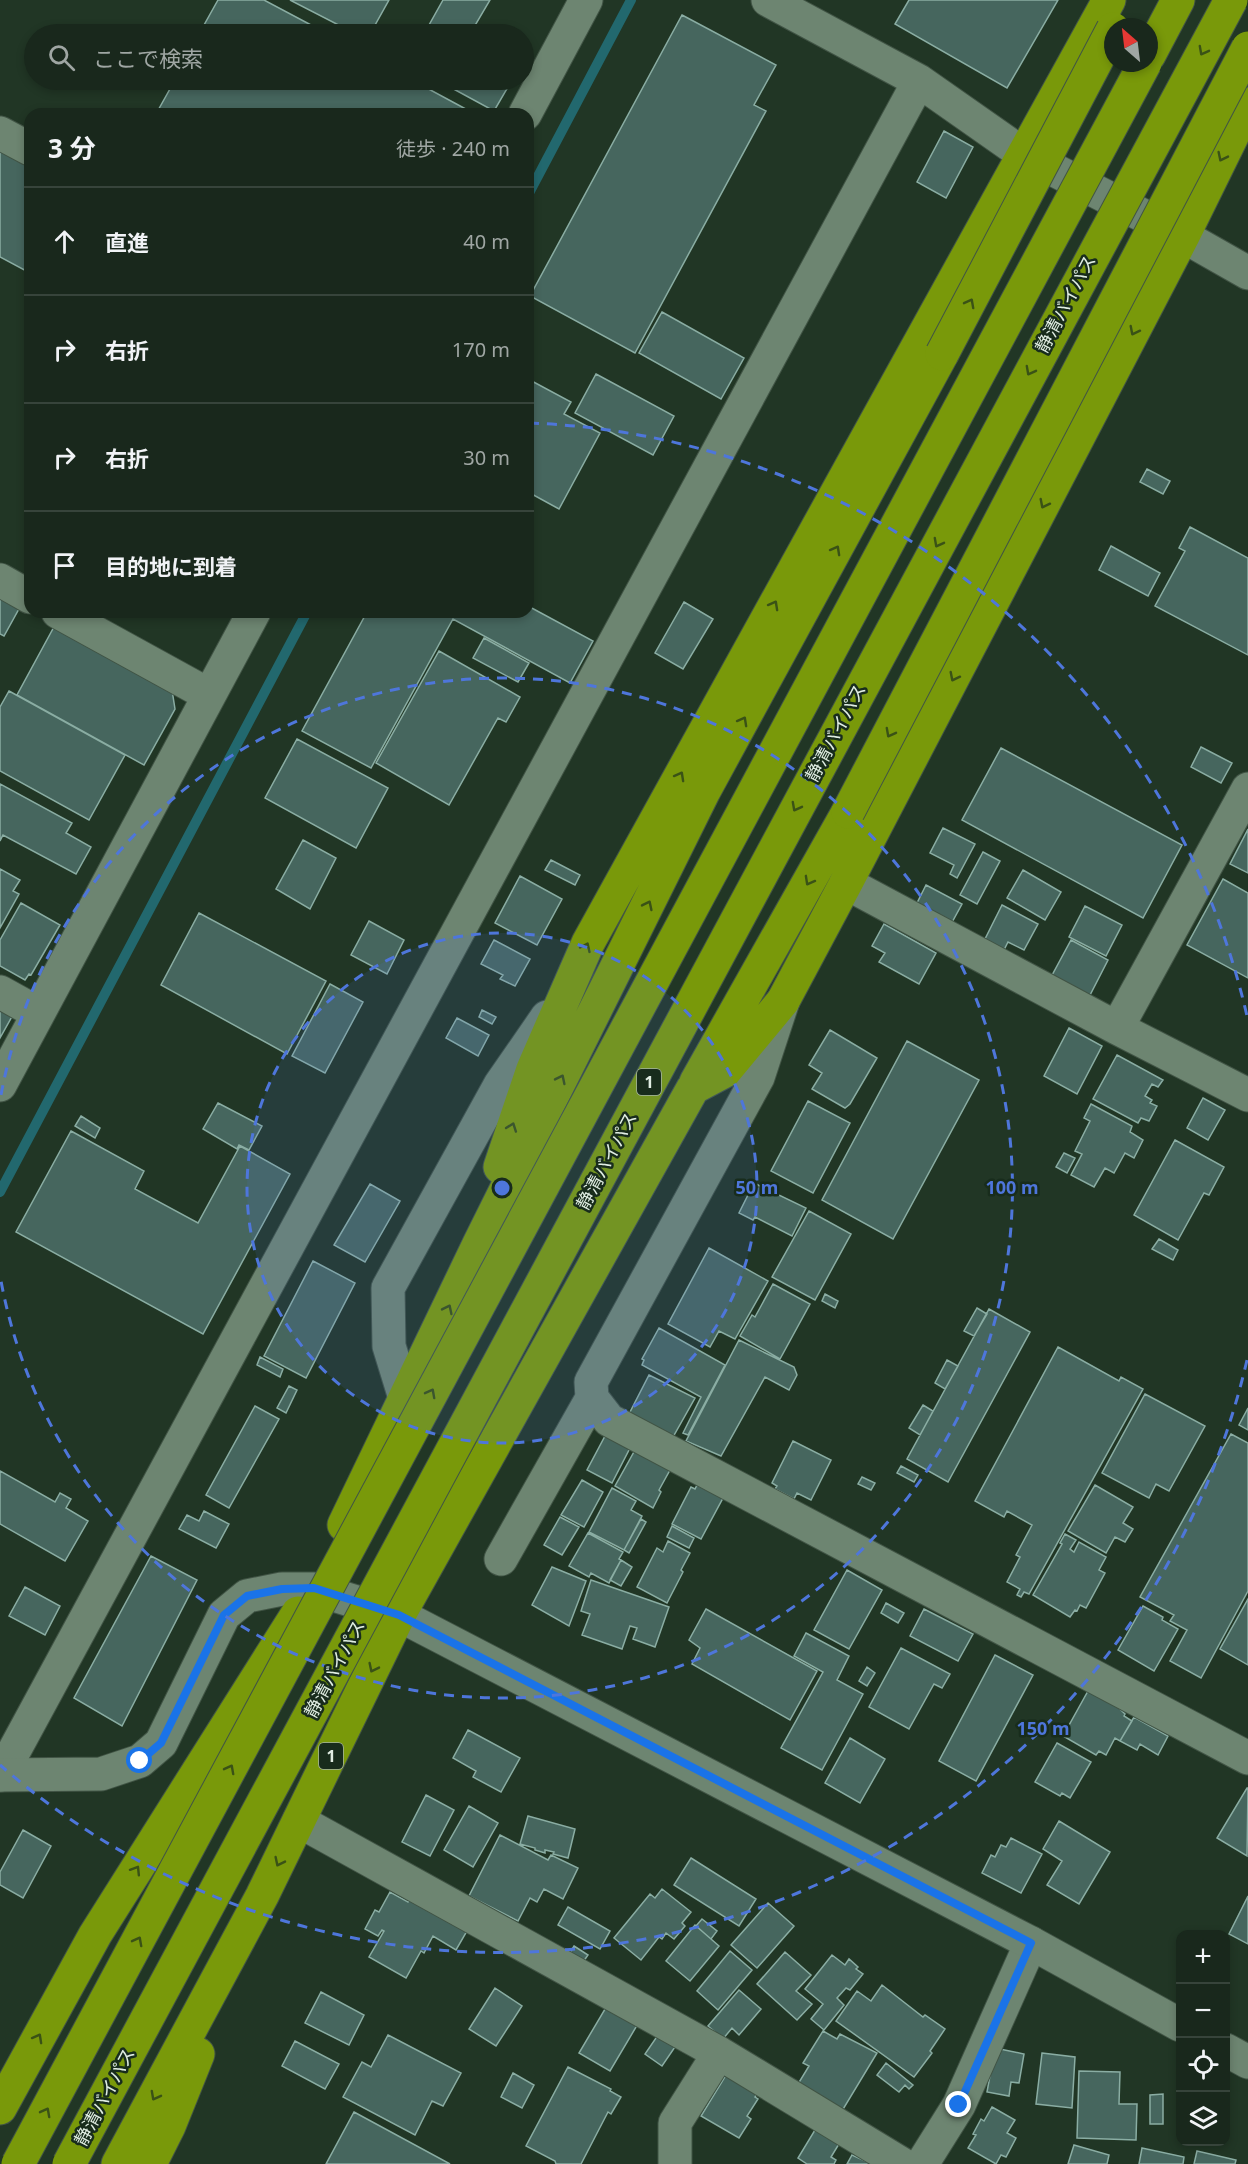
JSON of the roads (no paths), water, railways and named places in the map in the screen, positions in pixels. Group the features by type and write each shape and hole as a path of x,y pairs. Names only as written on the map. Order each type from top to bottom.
{"highway":[{"path":"479,1244 508,1139 533,1069 588,943 1109,0"},
{"path":"1120,18 1130,0"},
{"path":"1158,38 1178,0"},
{"name":"静清バイパス","path":"69,2164 1231,0"},
{"path":"0,2108 95,1935 314,1588 479,1244 705,791 942,354 1104,47"},
{"path":"693,1088 848,812 1248,48"},
{"path":"18,2164 1140,72"},
{"path":"693,1088 725,1071 783,1001 1183,236 1248,104"},
{"name":"1","path":"150,2164 169,2126 262,1896 399,1615 693,1088"},
{"path":"118,2164 262,1896"}],"street":[{"path":"528,108 586,0"},
{"path":"768,0 919,81 1023,154 1183,236 1248,273"},
{"path":"919,81 1,1775 101,1774 140,1761 161,1743 224,1615 247,1596 282,1589 314,1588 399,1615 1031,1943 1176,2023"},
{"path":"0,133 24,146"},
{"path":"0,580 24,594"},
{"path":"69,618 209,695"},
{"path":"0,1085 251,618"},
{"path":"1117,1028 1248,789"},
{"path":"846,883 1117,1028 1248,1095"},
{"path":"405,1398 389,1346 388,1288 500,1085 571,982"},
{"path":"0,992 39,1013"},
{"path":"501,1559 592,1398 591,1382 758,1077 783,1001"},
{"path":"592,1398 609,1420 1248,1758"},
{"path":"299,1821 719,2053 902,2164"},
{"path":"922,2164 959,2105 1031,1943"},
{"path":"1230,2052 1248,2062"},
{"path":"675,2164 675,2123 719,2053"}],"waterway":[{"path":"534,184 631,0"},
{"path":"0,1192 304,618"}]}
